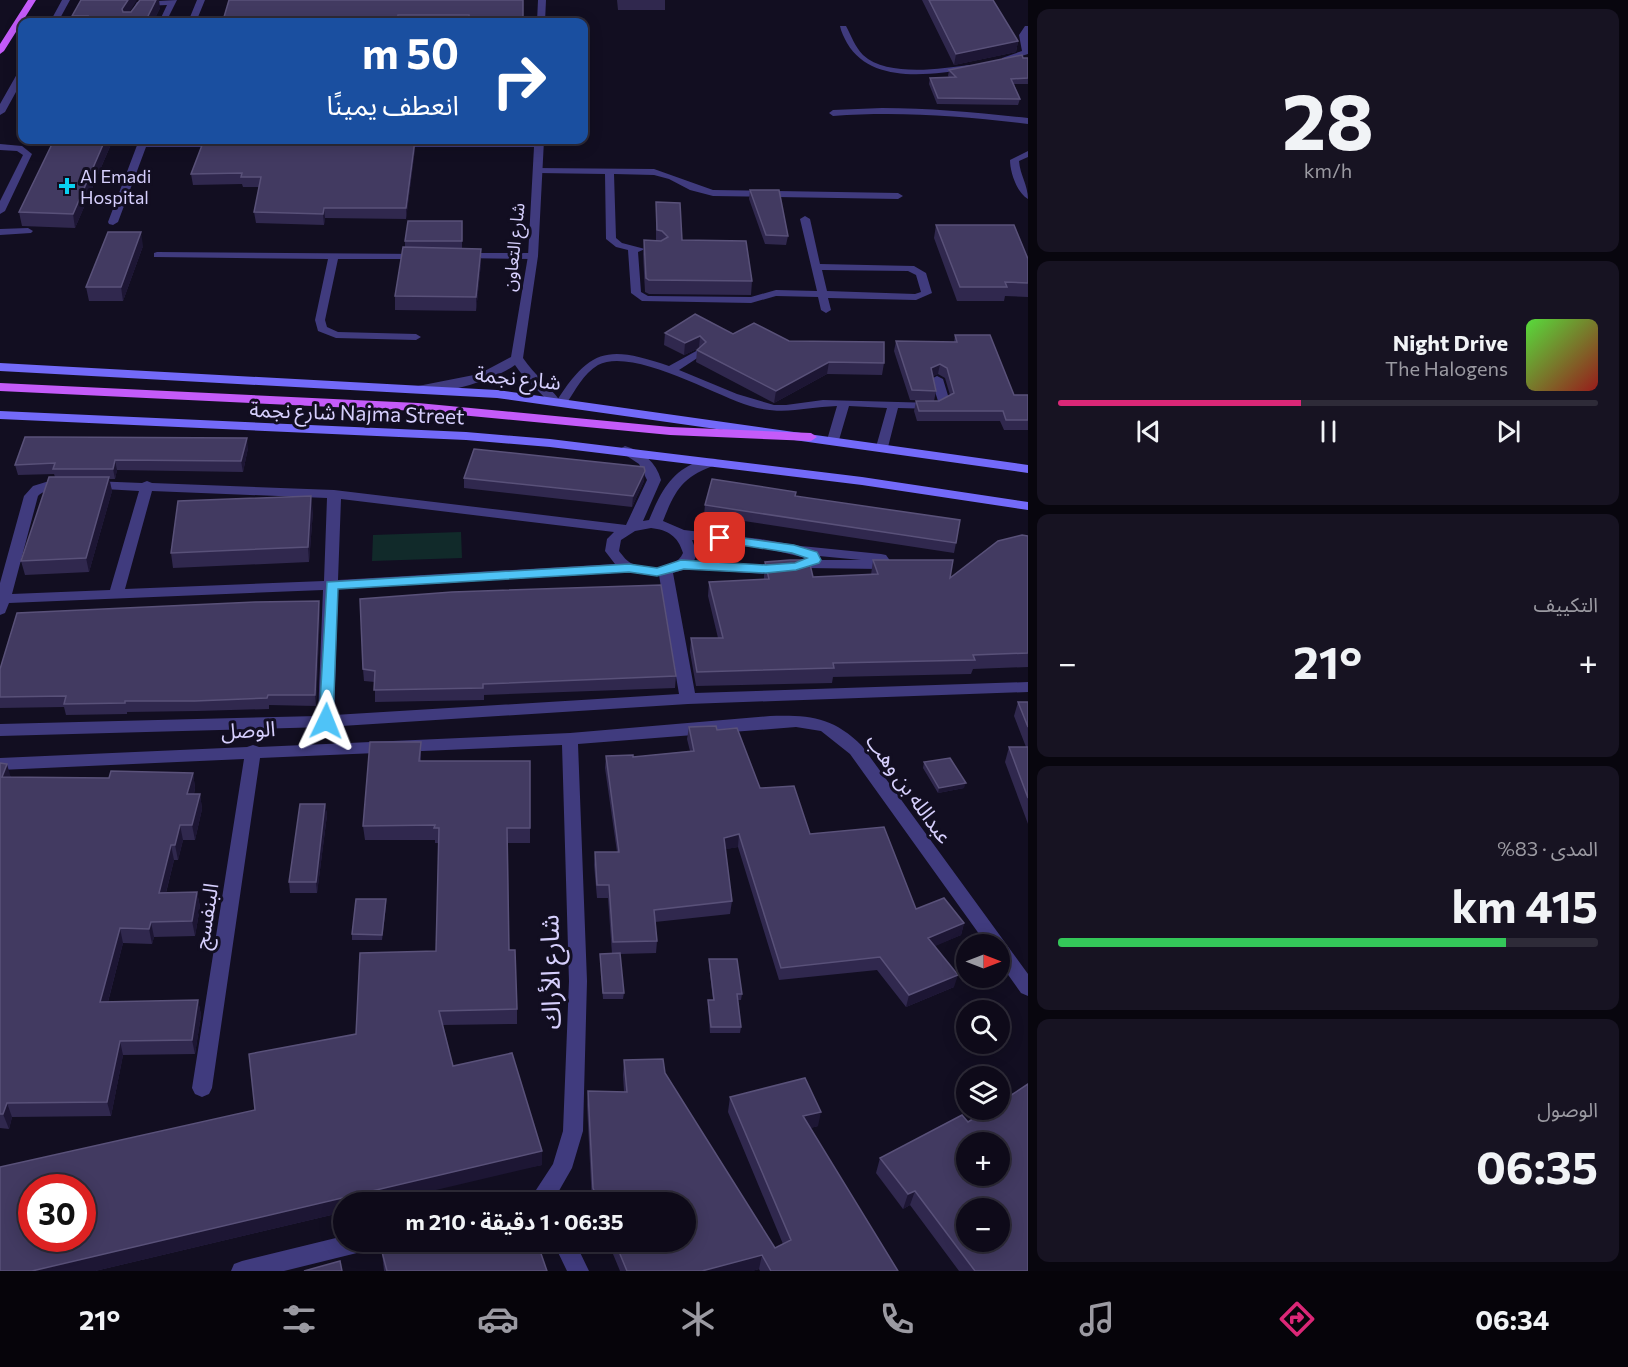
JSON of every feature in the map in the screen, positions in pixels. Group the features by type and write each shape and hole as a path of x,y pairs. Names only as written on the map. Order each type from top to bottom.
{"main road":[{"path":"21,18 31,3 39,0"},
{"path":"0,51 18,23"},
{"name":"شارع نجمة","path":"0,367 422,389 558,402 811,436 1028,469"},
{"path":"0,387 407,407 670,431 811,436"},
{"name":"شارع نجمة Najma Street","path":"0,415 466,436 625,450 711,462"},
{"path":"711,462 1028,506"}],"street":[{"path":"56,18 66,0"},
{"path":"194,18 201,0"},
{"path":"541,18 542,0"},
{"path":"2,107 18,87"},
{"path":"2,107 18,100"},
{"path":"113,222 142,144"},
{"name":"شارع التعاون","path":"517,358 533,256 539,144"},
{"path":"422,389 475,380 506,368 517,358 530,378 558,402"},
{"path":"625,450 635,454 649,466 654,480 630,527 614,539 612,545 615,557 629,568"},
{"path":"654,525 676,480 691,469 711,462"},
{"path":"680,534 687,541 690,549 688,557 681,564 664,571 650,573 629,568 116,595 2,604 33,491 46,485 147,485 334,494 630,527 654,525 680,534 881,558 884,562 880,565 803,564"},
{"path":"116,595 147,485"},
{"path":"326,721 334,494"},
{"path":"681,564 766,569 803,564 814,560 812,555 794,549"},
{"path":"664,571 688,699"},
{"path":"0,730 326,721 688,699 1028,687"},
{"name":"عبدالله بن وهب","path":"570,738 795,720 821,723 841,734 856,750 989,934"},
{"name":"الوصل","path":"0,764 570,738"},
{"name":"شارع الأراك","path":"548,1192 562,1168 573,1131 578,981 570,738"},
{"name":"البنفسج","path":"202,1088 252,751"},
{"name":"عبدالله بن وهب","path":"1010,963 1028,988"},
{"path":"242,1271 333,1249"},
{"path":"569,1252 578,1271"}],"lane":[{"path":"132,18 140,4 172,1 165,18"},
{"path":"843,28 859,55 868,62 884,67 903,70 935,70 981,65"},
{"path":"997,62 1021,56 1026,52 1027,47 1022,37 1023,32 1028,28"},
{"path":"833,112 929,111 1028,121"},
{"path":"0,211 28,154 24,149 4,143"},
{"path":"1027,191 1015,172 1014,160 1028,154"},
{"path":"538,170 654,172 672,177 693,188 713,193 898,196"},
{"path":"609,171 611,239 619,245 633,249 651,249"},
{"path":"1015,172 1028,172"},
{"path":"805,219 826,310"},
{"path":"0,232 28,231"},
{"path":"633,249 636,293 646,299 751,300 776,293 916,297 923,296 927,290 921,273 910,268 816,267"},
{"path":"157,255 434,256"},
{"path":"333,256 320,320 322,329 336,335 417,337"},
{"path":"456,256 533,256"},
{"path":"669,371 698,352"},
{"path":"558,402 583,370 597,361 631,358 724,394 774,408 792,408 818,403 942,404 944,399 937,380"},
{"path":"833,440 844,403"},
{"path":"882,447 893,405"}],"green space":[{"path":"461,532 462,558 372,561 373,535"}],"building":[{"path":"81,0 128,0 122,9 123,12 131,12 140,0 156,0 147,18 72,16"},
{"path":"229,0 523,0 523,18 398,15 398,18 220,18 224,17"},
{"path":"929,0 993,0 1018,41 956,54"},
{"path":"1022,55 1023,58 1028,58 1028,78 1011,79 1020,99 938,98 930,78 956,77 949,70"},
{"name":"Al Emadi Hospital","path":"52,144 103,144 73,214 19,212"},
{"path":"202,144 414,144 406,208 324,208 323,214 254,212 261,177 241,177 242,173 191,174"},
{"path":"750,190 779,190 788,236 766,235"},
{"path":"656,202 680,203 682,240 746,241 752,281 649,280 646,278 644,240 661,241 668,237 662,231 657,230"},
{"path":"408,221 462,221 462,241 405,241"},
{"path":"936,225 1014,225 1028,259 1028,283 1005,282 1007,287 960,287"},
{"path":"108,232 141,232 121,287 86,287"},
{"path":"403,247 481,249 476,297 395,296"},
{"path":"695,314 733,334 754,323 789,341 884,342 884,363 829,362 776,391 697,350 706,342 700,336 685,343 665,333"},
{"path":"955,335 990,335 1014,395 1028,395 1028,420 1006,420 1003,411 919,411 916,401 939,401 954,393 947,368 940,364 931,368 936,391 912,390 896,341 957,342"},
{"path":"25,437 247,438 241,461 115,460 113,469 53,469 55,463 15,465"},
{"path":"474,449 644,467 645,471 633,496 464,478"},
{"path":"49,477 109,477 86,558 21,561"},
{"path":"712,479 796,492 795,496 960,520 956,543 705,505"},
{"path":"311,496 308,547 171,553 178,501"},
{"path":"1022,535 1028,536 1028,653 973,655 975,660 833,663 834,668 697,672 691,638 723,638 709,582 769,579 765,562 790,560 809,560 813,577 878,574 873,560 953,560 950,578 998,541"},
{"path":"661,585 676,676 483,684 483,688 374,690 375,671 363,669 360,599 452,592"},
{"path":"319,601 315,695 64,704 66,696 0,697 0,669 17,613"},
{"path":"1018,702 1028,702 1028,727"},
{"path":"716,726 717,730 737,728 760,788 794,786 810,834 884,827 916,909 944,898 964,923 928,938 956,973 956,976 909,995 880,957 781,968 739,834 724,838 732,901 654,910 657,941 613,942 609,885 597,885 595,852 619,852 606,756 633,755 633,757 694,751 689,727"},
{"path":"370,742 421,742 419,761 530,761 530,828 507,828 509,950 515,950 517,1009 439,1011 453,1066 512,1053 542,1151 368,1192 333,1192 333,1200 32,1271 0,1271 0,1167 255,1110 249,1054 356,1034 360,953 436,951 439,828 434,828 435,825 363,826"},
{"path":"1009,747 1028,747 1028,798"},
{"path":"950,758 966,783 939,788 924,762"},
{"path":"0,763 7,764 2,777 109,778 111,771 193,773 187,794 200,794 192,825 180,825 175,845 171,845 159,893 197,892 192,921 151,922 149,929 120,928 100,1002 198,1000 192,1040 120,1041 107,1102 7,1103 3,1114 0,1114"},
{"path":"300,804 325,804 316,882 289,882"},
{"path":"356,899 386,899 382,935 352,934"},
{"path":"620,953 624,993 603,993 600,954"},
{"path":"709,959 737,959 742,994 737,994 741,1027 711,1027 708,1000 714,1000"},
{"path":"663,1059 665,1073 775,1248 791,1240 730,1097 805,1078 821,1112 803,1116 898,1271 771,1271 762,1255 702,1271 627,1271 619,1252 696,1252 696,1192 595,1192 588,1091 627,1092 624,1060"},
{"path":"1028,1084 1028,1271 975,1271 961,1252 1010,1252 1010,1198 956,1198 956,1246 915,1191 908,1194 880,1158 956,1118 968,1122 971,1120 1010,1120 1010,1096"},
{"path":"382,1252 540,1252 547,1271 387,1271"},
{"path":"340,1261 342,1271 304,1271"}],"place":[{"name":"Al Emadi Hospital","path":"67,186"}],"route":[{"path":"326,721 331,585 629,568 650,573 672,570 681,564 766,569 796,566 814,560 812,555 794,549 720,538"}]}
